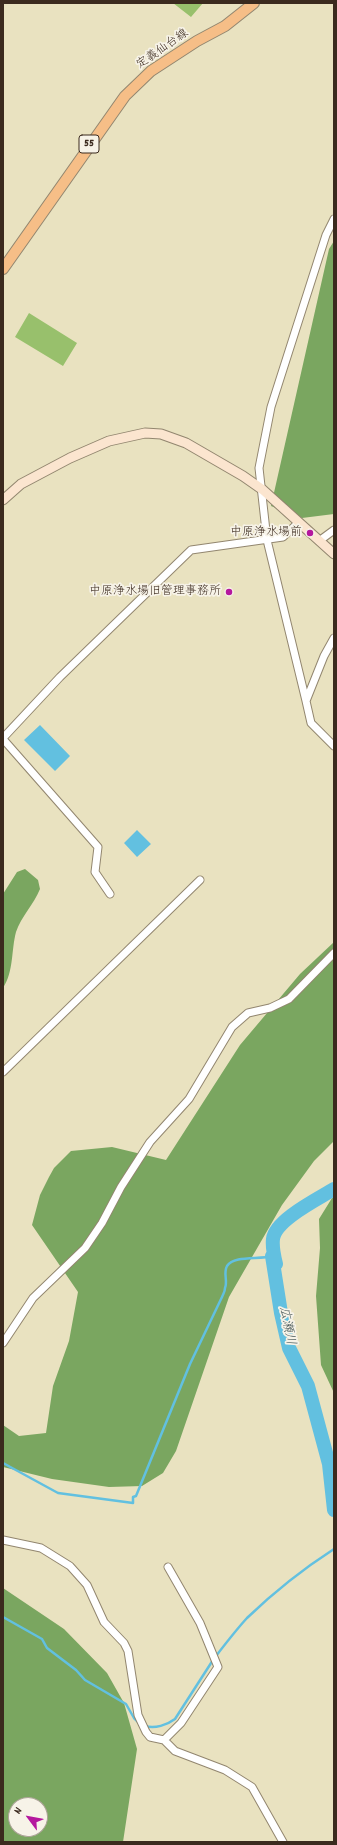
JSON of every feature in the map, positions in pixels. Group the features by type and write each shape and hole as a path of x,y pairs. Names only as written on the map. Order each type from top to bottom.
{"main road":[{"name":"定義仙台線","path":"3,269 124,96 151,71 197,41 225,26 254,3"}],"street":[{"path":"334,218 326,235 271,407 259,468 263,490 267,540 306,701 312,723 334,746"},
{"path":"3,500 21,484 70,458 109,440 145,433 161,434 186,443 243,476 263,490 334,554"},
{"path":"110,894 95,872 98,847 3,739 60,677 191,550 283,537 298,523"},
{"path":"319,541 334,530"},
{"path":"306,701 324,656 334,638"},
{"path":"3,1072 200,880"},
{"path":"3,1343 33,1298 85,1248 102,1223 121,1187 150,1142 189,1099 232,1027 248,1013 270,1008 289,1000 334,953"},
{"path":"3,1540 41,1548 70,1566 81,1577 87,1585 104,1622 124,1644 128,1651 135,1702 143,1727 150,1737 164,1740 175,1751 225,1770 252,1788 283,1842"},
{"path":"164,1740 181,1723 218,1667 200,1623 168,1567"}],"green space":[{"path":"173,3 203,3 191,17"},
{"path":"334,241 334,514 302,518 271,506 329,249"},
{"path":"29,313 77,343 63,366 15,337"},
{"path":"25,869 38,880 40,889 16,932 11,968 3,988 3,894 17,872"},
{"path":"334,942 334,1141 314,1161 282,1205 229,1297 176,1451 163,1473 142,1486 109,1487 52,1479 3,1467 3,1425 19,1436 46,1433 53,1386 69,1341 78,1292 32,1225 40,1195 54,1168 71,1151 112,1147 166,1160 240,1045 300,974"},
{"path":"332,1198 334,1198 334,1393 321,1365 316,1296 320,1248 319,1219"},
{"path":"3,1588 64,1629 107,1673 124,1703 137,1749 123,1842 3,1842"}],"water":[{"path":"40,725 70,756 55,771 24,740"},
{"path":"137,830 151,844 137,857 124,843"}],"waterway":[{"name":"広瀬川","path":"276,1264 273,1239 281,1225 289,1217 308,1204 334,1189"},
{"path":"3,1463 58,1493 133,1503 133,1497 136,1496 190,1364 224,1292 226,1283 225,1271 227,1266 235,1260 272,1256"},
{"name":"広瀬川","path":"272,1256 281,1313 289,1348 308,1386 329,1464 334,1510"},
{"path":"216,1656 257,1608 289,1581 334,1549"},
{"path":"3,1617 42,1639 47,1648 76,1670 85,1680 126,1704 134,1718 139,1723"},
{"path":"145,1726 161,1726 175,1719 213,1660"}],"place":[{"name":"中原浄水場前","path":"310,533"},
{"name":"中原浄水場旧管理事務所","path":"229,592"}]}
